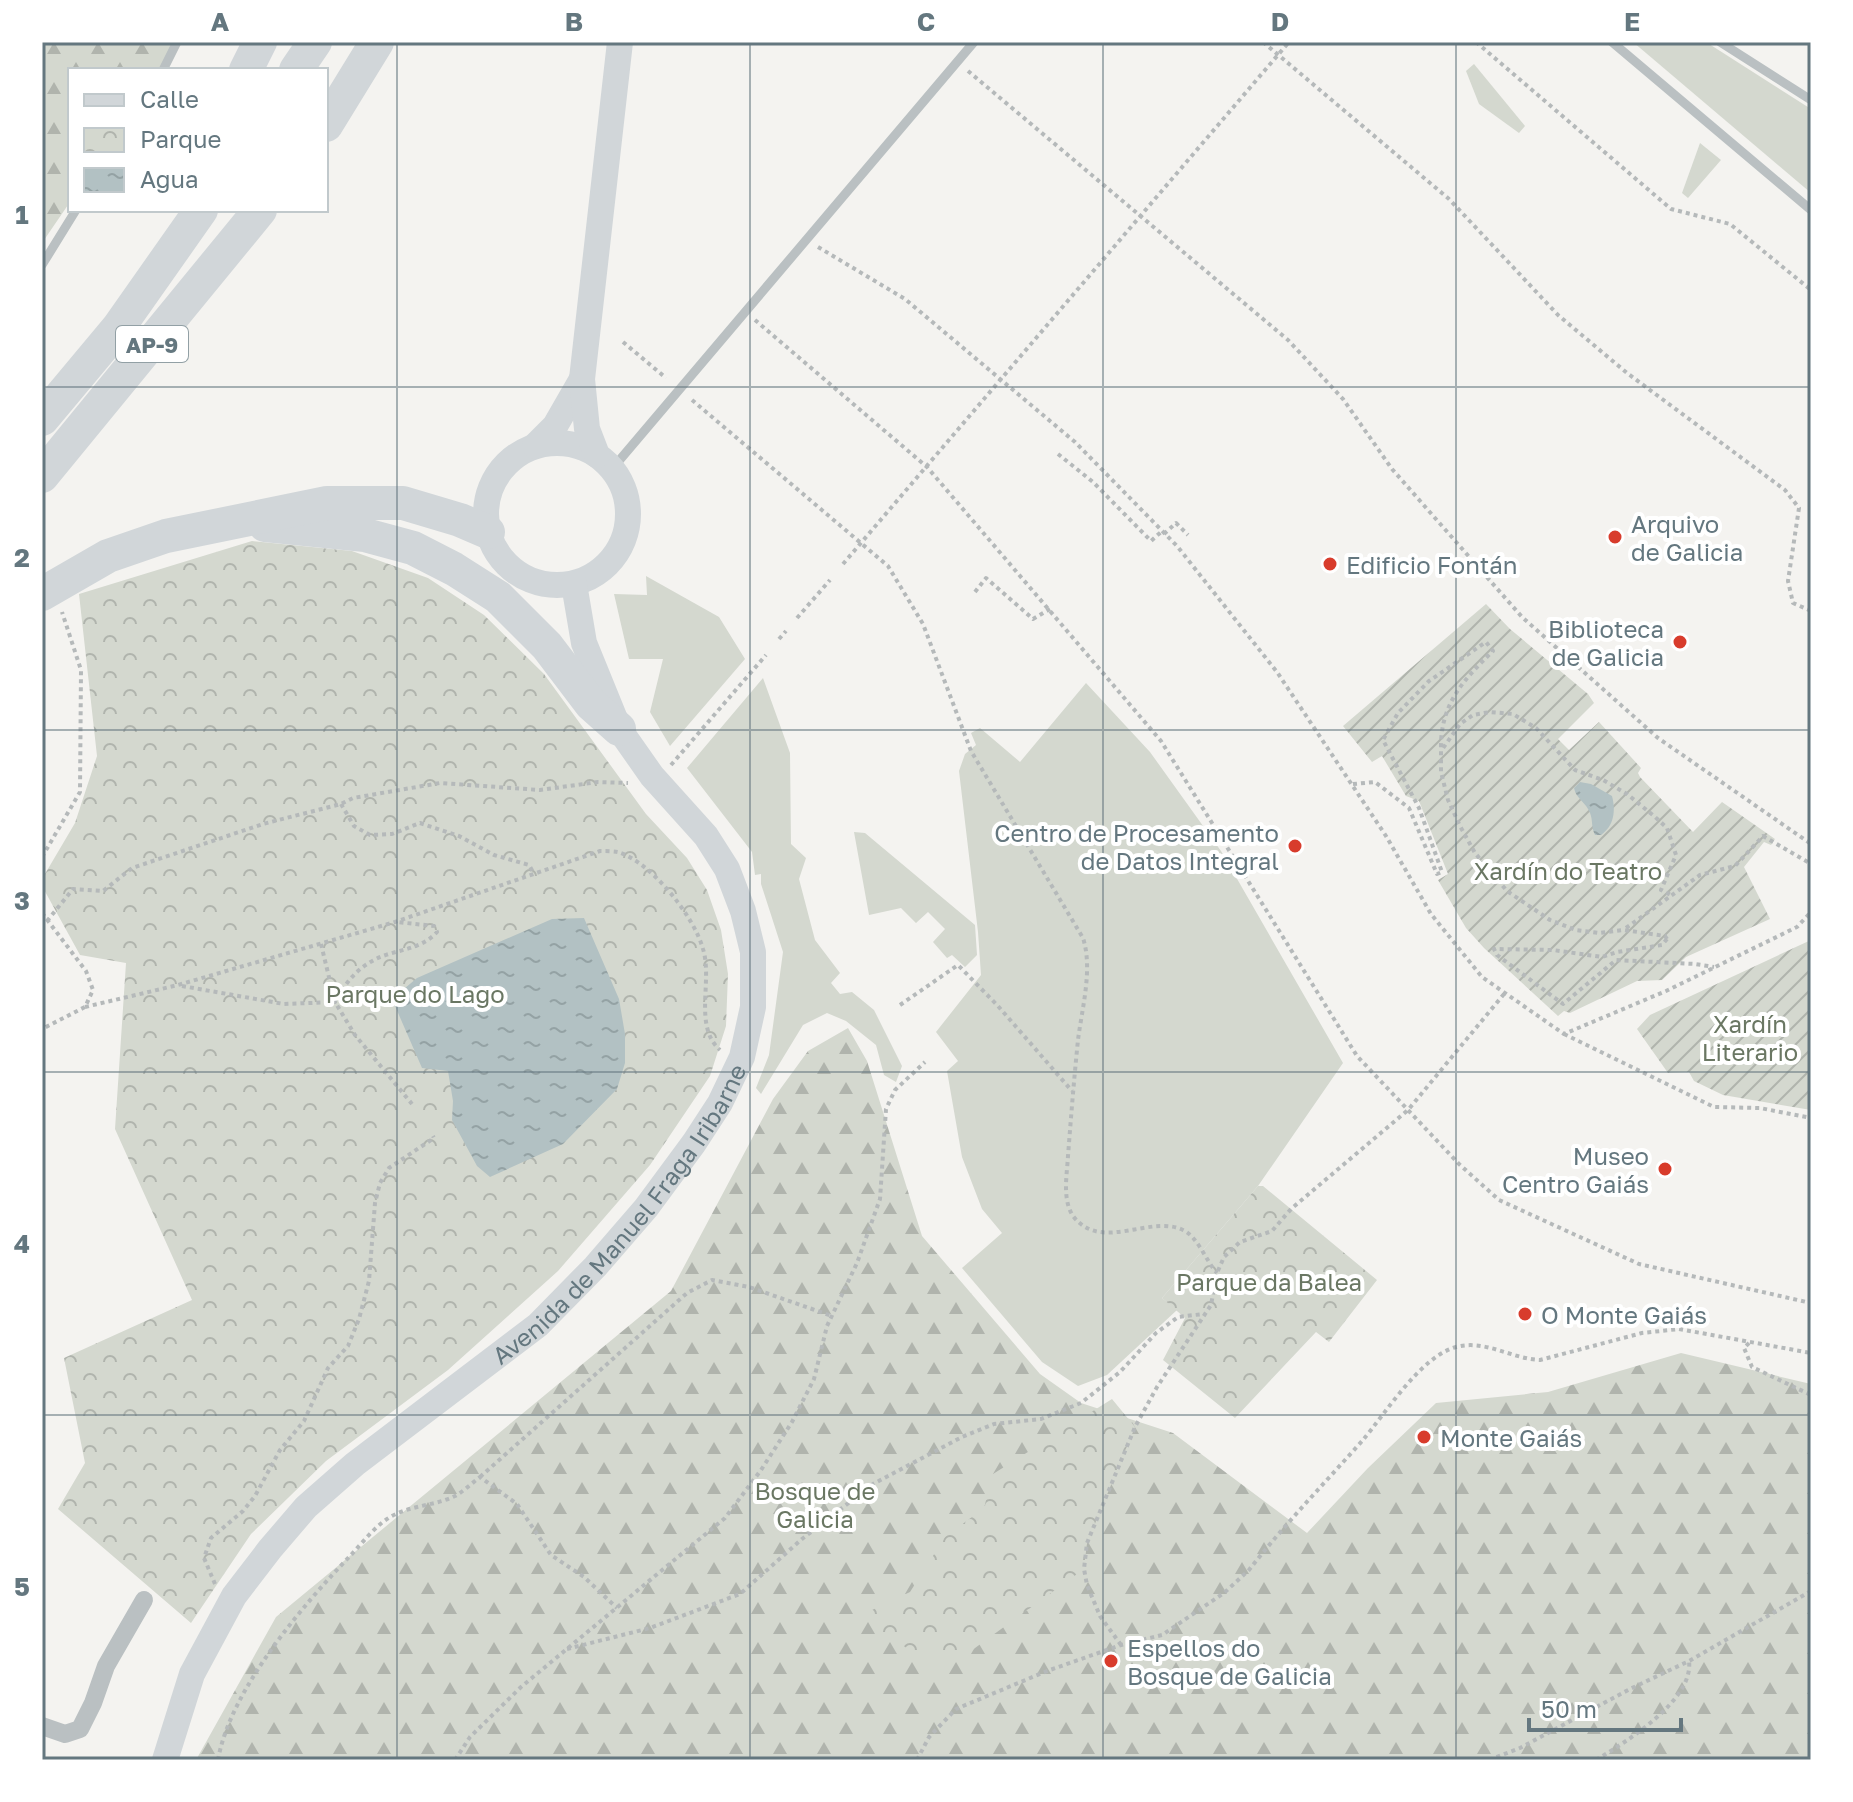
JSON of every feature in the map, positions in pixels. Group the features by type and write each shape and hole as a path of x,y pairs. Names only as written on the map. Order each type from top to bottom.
{"highway":[{"path":"247,68 260,42"},
{"path":"297,68 315,42"},
{"path":"328,122 377,42"},
{"path":"118,328 175,212"},
{"name":"AP-9","path":"42,419 118,328 200,212"},
{"name":"AP-9","path":"42,476 258,212"},
{"path":"52,602 108,556 166,536 327,503 403,503 488,532"},
{"path":"229,521 365,535 413,548 454,569 498,597 547,646 591,704 619,729"}],"street":[{"path":"604,462 577,445 556,443 535,446 515,455 500,470 489,490 485,511 488,532 496,553 511,569 531,581 552,586 574,584 597,574 614,557 626,535 629,512 624,489 604,462 587,429 582,379 620,42"},
{"path":"535,446 555,426 582,379"},
{"name":"Avenida de Manuel Fraga Iribarne","path":"165,1760 192,1674 234,1596 306,1507 355,1464 538,1325 595,1267 646,1208 694,1143 720,1103 742,1057 753,1007 753,952 743,911 727,869 706,836 652,776 619,729 584,643 574,584"},
{"path":"42,1726 65,1734 80,1729 106,1666 144,1600"}],"lane":[{"path":"164,68 177,42"},
{"path":"604,462 744,311 974,42"},
{"path":"1612,42 1811,210"},
{"path":"1720,42 1811,100"},
{"path":"42,265 75,212"}],"path":[{"path":"1263,42 1449,199 1558,315 1627,373 1785,490 1799,508 1788,581 1793,603 1811,611"},
{"path":"843,564 1289,42"},
{"path":"1476,42 1671,209 1730,224 1811,290"},
{"path":"957,62 1288,340 1343,399 1392,469 1522,617 1658,738 1811,844"},
{"path":"805,239 905,299 1075,442 1163,533 1277,672 1386,836 1431,914 1482,977 1564,1034 1714,1107 1760,1108 1811,1118"},
{"path":"744,311 927,467 1161,741 1357,1056 1459,1164 1499,1200 1639,1264 1811,1303"},
{"path":"623,342 666,378"},
{"path":"692,400 888,566 923,624 971,751 1083,938 1087,962 1072,1091 1066,1186 1072,1214 1082,1224 1110,1233 1169,1227 1183,1230 1217,1273"},
{"path":"1058,454 1093,482 1151,541 1176,523 1188,535"},
{"path":"975,592 986,578 1033,619 1050,609"},
{"path":"797,618 830,580"},
{"path":"42,857 80,792 81,670 52,602"},
{"path":"779,639 786,631"},
{"path":"1351,784 1375,782 1409,808 1437,874 1442,872 1419,808 1383,740 1398,713 1429,681 1486,642 1493,651 1472,671 1447,706 1440,730 1441,772 1448,800 1475,853 1507,891 1550,920 1576,930 1599,933 1624,930 1665,936 1667,939 1662,945 1602,957 1553,950 1494,949 1497,955 1563,1004 1616,960 1714,967"},
{"path":"678,759 766,655"},
{"path":"1441,751 1460,724 1473,715 1490,712 1513,714 1536,728 1575,770 1603,780 1627,794 1667,828 1676,855 1661,890 1671,895"},
{"path":"47,921 73,889 103,891 132,868 353,798 440,783 540,790 598,782 635,783"},
{"path":"341,804 354,826 370,835 392,834 420,823 459,836 494,855 529,865 534,874"},
{"path":"1624,930 1700,875 1735,866 1763,836 1811,864"},
{"path":"42,1029 85,1007 178,985 395,922 600,851 616,852 633,859 665,886 689,919 703,949 707,985 705,1019 710,1041 721,1050 742,1057"},
{"path":"1564,1034 1666,991 1797,927 1811,912"},
{"path":"42,913 92,982 92,998 85,1007"},
{"path":"335,1002 348,979 374,960 410,949 433,938 437,932 434,926 395,922"},
{"path":"321,944 335,1002 355,1035 412,1104"},
{"path":"900,1005 958,965 1072,1091"},
{"path":"178,985 284,1004 335,1002"},
{"path":"1121,1645 1100,1616 1087,1585 1084,1569 1087,1543 1135,1427 1214,1299 1217,1273 1230,1250 1250,1237 1272,1231 1291,1209 1408,1110 1504,994"},
{"path":"455,1760 470,1737 565,1649 725,1518 761,1470 792,1422 814,1379 832,1316 857,1263 880,1199 886,1109 895,1090 925,1062"},
{"path":"234,1596 216,1585 204,1558 205,1547 255,1496 280,1450 304,1421 328,1368 348,1346 369,1281 375,1203 380,1183 389,1168 433,1136"},
{"path":"218,1760 236,1708 257,1672 298,1615 375,1530 396,1514 455,1496 687,1293 712,1280 749,1287 832,1316"},
{"path":"565,1649 650,1628 740,1594 802,1539 873,1484 962,1437 994,1424 1041,1419 1081,1403 1120,1372 1156,1333 1178,1317 1205,1314"},
{"path":"917,1760 929,1737 956,1709 1047,1671 1174,1629 1236,1583 1409,1384 1445,1352 1471,1345 1529,1360 1550,1359 1624,1337 1665,1330 1689,1330 1811,1353"},
{"path":"1750,1343 1744,1348 1752,1367 1811,1395"},
{"path":"480,1477 517,1504 551,1555 584,1577 617,1608"},
{"path":"1489,1760 1520,1748 1689,1661 1811,1591"},
{"path":"1596,1760 1626,1742 1656,1717 1682,1689 1690,1673 1689,1661"}],"green space":[{"path":"42,42 180,42 162,68 68,68 68,205 42,243"},
{"path":"1633,42 1706,42 1811,109 1811,193"},
{"path":"1474,64 1525,126 1519,133 1479,104 1466,71"},
{"path":"1700,143 1721,160 1688,198 1682,193"},
{"name":"Parque do Lago","path":"252,541 352,551 428,578 484,615 544,674 646,814 687,858 707,890 721,930 728,974 726,1026 710,1076 650,1165 558,1271 448,1370 326,1461 251,1534 191,1623 58,1509 85,1463 64,1358 192,1300 115,1129 126,963 80,955 42,886 42,879 75,823 97,756 79,594"},
{"path":"646,576 719,617 745,659 670,746 650,712 663,659 629,659 614,594 647,595"},
{"name":"Xardín do Teatro","path":"1486,604 1510,629 1588,694 1594,703 1558,739 1569,750 1599,722 1641,768 1638,773 1640,777 1693,832 1722,802 1775,839 1771,845 1764,842 1744,867 1770,919 1686,957 1662,980 1637,981 1558,1016 1484,948 1466,928 1438,880 1448,874 1419,801 1406,796 1382,756 1372,762 1343,726"},
{"path":"763,678 790,753 791,844 806,858 799,879 815,940 840,973 831,983 840,994 852,992 874,1010 902,1066 896,1082 884,1075 876,1045 846,1021 827,1013 803,1025 761,1094 756,1088 769,1055 783,952 761,884 761,874 755,875 752,852 687,768"},
{"path":"1086,683 1150,752 1221,851 1343,1063 1258,1186 1162,1298 1177,1310 1107,1375 1078,1386 1042,1362 962,1268 1002,1233 982,1209 962,1157 947,1071 958,1061 936,1032 981,975 959,771 965,754 976,745 971,733 980,728 1020,762"},
{"path":"854,832 865,833 975,925 977,955 965,967 952,955 947,958 933,942 945,929 928,912 916,923 901,908 869,915"},
{"name":"Xardín Literario","path":"1811,940 1811,1110 1723,1095 1694,1081 1689,1072 1668,1073 1637,1029 1650,1015"},
{"name":"Bosque de Galicia","path":"848,1028 867,1061 922,1236 1040,1374 1081,1403 1173,1433 1307,1533 1368,1468 1436,1403 1548,1392 1681,1353 1811,1384 1811,1760 196,1760 276,1617 671,1291 773,1099 808,1051"},
{"name":"Parque da Balea","path":"1258,1186 1263,1186 1377,1280 1329,1342 1316,1332 1235,1418 1163,1360 1185,1318 1162,1298"},
{"path":"1112,1399 1135,1427 1087,1543 1084,1569 953,1664 908,1649 873,1625 872,1610 910,1592 945,1537 984,1508 993,1474"}],"water":[{"path":"1580,782 1591,784 1612,796 1613,818 1601,835 1595,835 1590,813 1575,792 1574,788"},
{"path":"584,918 619,999 625,1034 625,1063 617,1089 563,1144 490,1177 477,1166 452,1120 453,1101 448,1071 422,1068 392,999 417,978 552,919"}],"place":[{"name":"Arquivo de Galicia","path":"1615,537"},
{"name":"Edificio Fontán","path":"1330,564"},
{"name":"Biblioteca de Galicia","path":"1680,642"},
{"name":"Centro de Procesamento de Datos Integral","path":"1295,846"},
{"name":"Museo Centro Gaiás","path":"1665,1169"},
{"name":"O Monte Gaiás","path":"1525,1314"},
{"name":"Monte Gaiás","path":"1424,1437"},
{"name":"Espellos do Bosque de Galicia","path":"1111,1661"}]}
